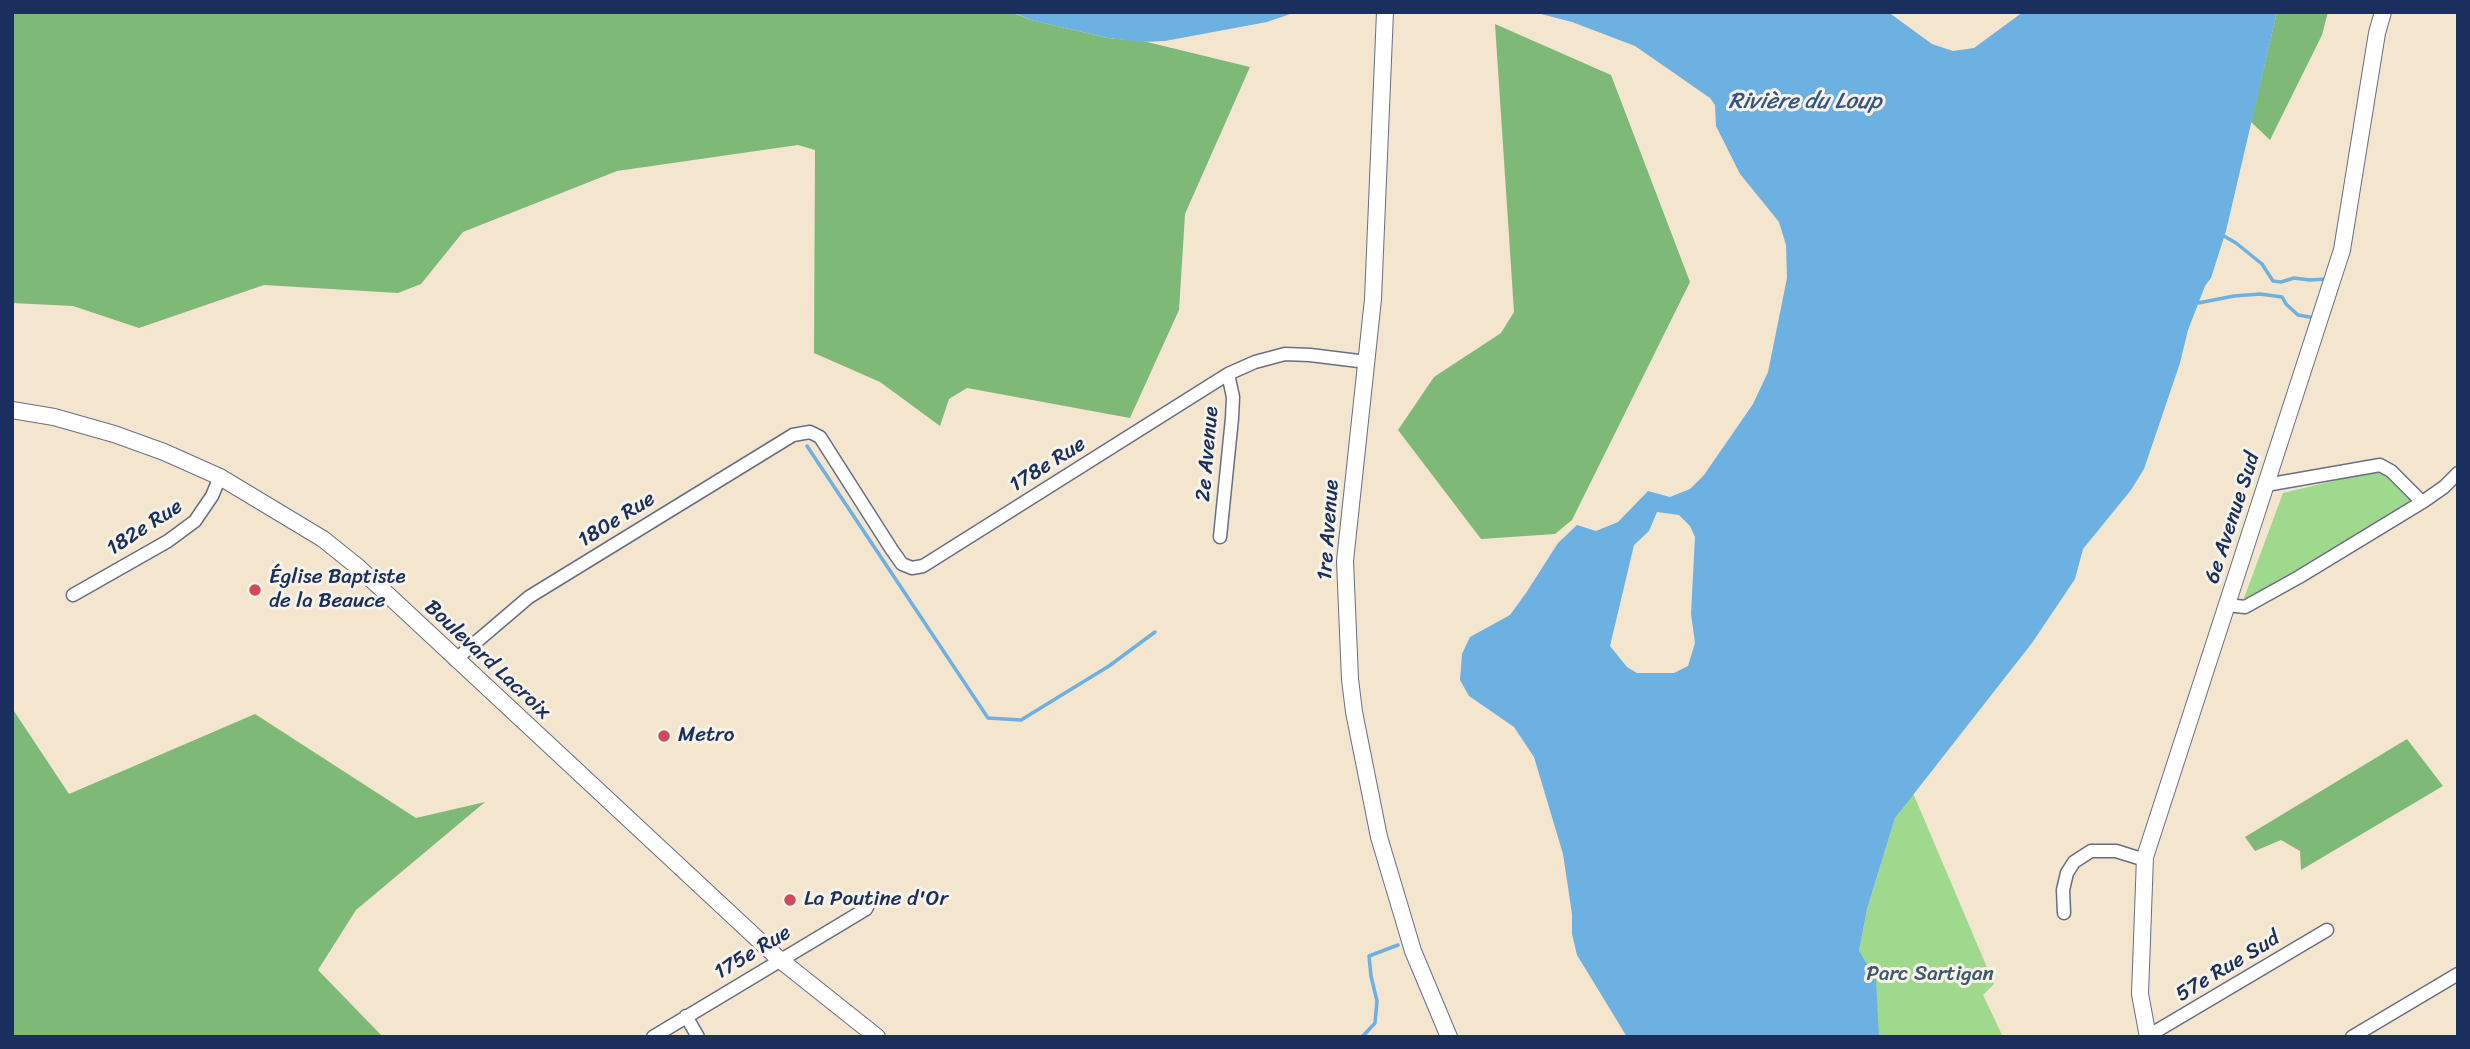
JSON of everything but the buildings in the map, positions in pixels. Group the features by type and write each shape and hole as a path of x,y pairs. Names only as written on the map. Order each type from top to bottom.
{"main road":[{"name":"1re Avenue","path":"1385,12 1373,299 1345,561 1347,627 1354,712 1378,837 1413,951 1449,1037"},
{"name":"6e Avenue Sud","path":"2148,1036 2140,994 2145,860 2342,250 2377,33 2383,12"},
{"name":"Boulevard Lacroix","path":"12,410 54,417 164,452 220,477 323,539 358,567 779,959 877,1037"}],"street":[{"name":"178e Rue","path":"810,432 820,437 827,446 898,559 912,568 923,566 1228,374 1255,362 1285,354 1367,362"},
{"name":"2e Avenue","path":"1220,537 1232,418 1233,397 1228,374"},
{"name":"180e Rue","path":"455,660 529,597 793,435 810,432"},
{"path":"2266,485 2380,466 2391,471 2422,502"},
{"path":"2227,605 2245,607 2422,502 2444,487 2458,473"},
{"name":"182e Rue","path":"74,594 168,541 195,521 212,496 220,477"},
{"path":"2064,913 2063,890 2067,873 2074,862 2091,851 2116,851 2145,860"},
{"name":"175e Rue","path":"653,1037 866,909 870,901"},
{"name":"57e Rue Sud","path":"2148,1036 2327,930"},
{"path":"2353,1037 2458,974"},
{"path":"687,1016 698,1037"}],"green space":[{"path":"12,12 1011,12 1031,20 1108,38 1147,42 1250,67 1185,214 1179,310 1130,418 967,388 949,399 940,426 880,382 814,353 815,150 798,145 617,171 463,232 421,284 398,293 264,285 139,328 73,306 12,303"},
{"path":"2277,12 2328,12 2322,35 2270,140 2251,122"},
{"path":"1495,24 1611,75 1690,282 1572,520 1555,534 1481,539 1398,430 1434,377 1501,333 1514,312"},
{"path":"2379,470 2413,502 2246,601 2244,598 2283,493"},
{"path":"12,708 69,794 255,714 416,818 485,802 356,910 318,970 383,1037 12,1037"},
{"path":"2407,739 2443,786 2301,870 2300,851 2281,840 2255,851 2245,837"},
{"name":"Parc Sartigan","path":"1913,793 1994,984 1983,995 2003,1037 1879,1037 1859,951 1867,909 1895,818"}],"water":[{"path":"1012,12 1296,12 1267,22 1165,41 1140,42 1108,38 1031,20"},
{"name":"Rivière du Loup","path":"1533,12 1888,12 1932,44 1953,51 1974,48 2023,12 2277,12 2226,231 2211,278 2205,286 2188,330 2180,363 2144,469 2131,490 2083,549 2075,579 2032,643 1895,818 1867,909 1859,951 1876,980 1879,1037 1627,1037 1577,955 1563,854 1534,757 1514,727 1469,696 1460,680 1462,654 1470,637 1510,615 1558,543 1577,525 1596,531 1618,522 1648,491 1670,497 1690,489 1704,475 1753,404 1768,372 1787,278 1786,245 1779,222 1740,174 1716,126 1715,105 1710,98 1635,46 1572,22","holes":["1657,512 1679,515 1690,526 1695,537 1691,614 1695,643 1688,666 1674,673 1637,673 1627,667 1610,646 1634,545 1649,531"]}],"waterway":[{"path":"2220,237 2224,236 2236,243 2262,264 2273,281 2281,282 2294,278 2327,279"},
{"path":"2198,303 2260,294 2282,297 2298,315 2315,318"},
{"path":"807,446 988,718 1021,720 1109,666 1155,632"},
{"path":"1362,1037 1375,1023 1377,1001 1369,956 1398,945"}],"place":[{"name":"Église Baptiste de la Beauce","path":"255,590"},
{"name":"Metro","path":"664,736"},
{"name":"La Poutine d'Or","path":"790,900"}]}
